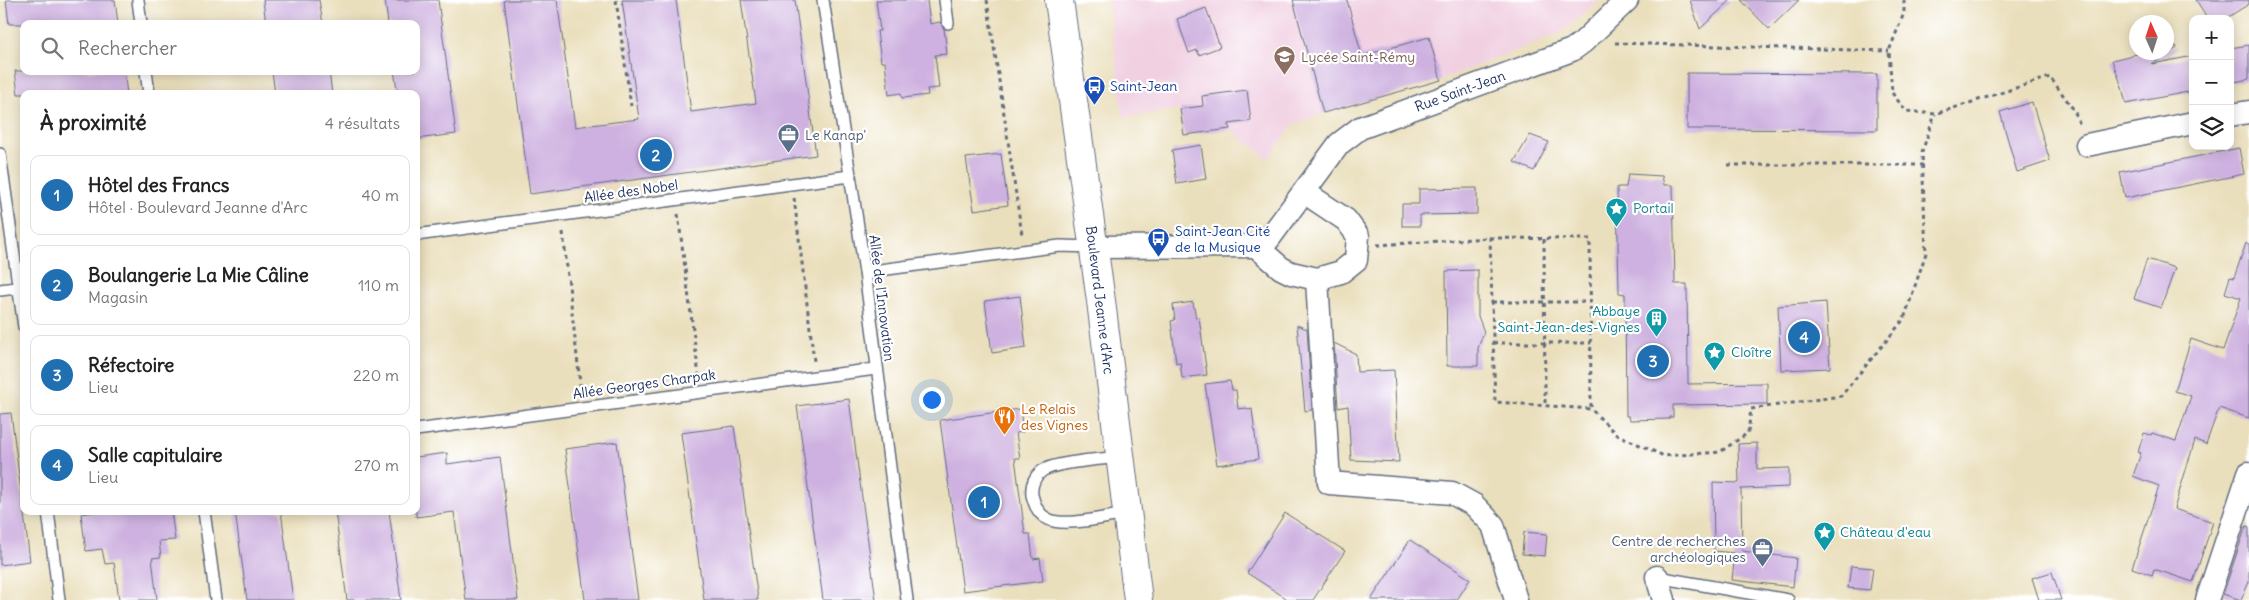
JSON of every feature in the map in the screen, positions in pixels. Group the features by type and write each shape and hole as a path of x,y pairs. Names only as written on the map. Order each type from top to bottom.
{"street":[{"name":"Boulevard Jeanne d'Arc","path":"1059,0 1138,600"},
{"name":"Rue Saint-Jean","path":"1256,246 1268,240 1339,144 1360,128 1572,50 1627,0"},
{"path":"2234,114 2249,112"},
{"path":"2087,145 2189,124"},
{"path":"1093,247 1256,246 1280,268 1292,273 1317,279 1341,272 1356,260 1358,236 1346,220 1304,192"},
{"path":"1317,279 1329,483 1452,493 1474,505 1493,525 1516,600"},
{"path":"2207,600 2249,473"},
{"path":"1657,577 1664,600"}],"lane":[{"path":"138,0 140,20"},
{"name":"Allée de l'Innovation","path":"823,0 865,272 907,600"},
{"path":"944,0 948,23"},
{"path":"147,75 148,90"},
{"path":"0,154 20,282"},
{"name":"Allée des Nobel","path":"420,233 850,176"},
{"path":"865,272 1060,246 1093,247"},
{"path":"0,290 20,288"},
{"name":"Allée Georges Charpak","path":"420,429 876,368"},
{"path":"1120,457 1053,466 1042,471 1034,480 1032,490 1034,503 1040,513 1048,520 1060,523 1127,514"},
{"path":"48,515 59,600"},
{"path":"205,515 216,600"},
{"path":"1657,577 1788,600"}],"path":[{"path":"616,0 631,106"},
{"path":"987,0 1024,251"},
{"path":"1904,0 1904,13 1889,51 1892,93 1906,111 1935,114 2050,77 2074,110 2087,145"},
{"path":"1583,42 1889,51"},
{"path":"1490,238 1495,402 1591,409 1616,434 1664,456 1720,452 1748,433 1751,409 1841,396 1904,319 1926,253 1922,152 1935,114"},
{"path":"1728,165 1922,165"},
{"path":"793,184 816,376"},
{"path":"676,200 701,392"},
{"path":"561,215 583,408"},
{"path":"1357,246 1490,238 1590,239 1591,409"},
{"path":"1544,239 1545,406"},
{"path":"1492,302 1591,302"},
{"path":"1493,343 1591,344"}],"shaded area":[{"name":"Lycée Saint-Rémy","path":"1108,0 1600,0 1562,32 1441,80 1323,113 1294,124 1268,159 1230,129 1213,131 1210,105 1123,117"}],"building":[{"path":"6,0 115,0 118,20 20,20 20,24 9,24"},
{"path":"263,0 319,0 322,20 266,20"},
{"path":"385,0 438,0 456,134 420,138 420,90 397,90 395,75 420,75 420,20 388,20"},
{"path":"504,0 557,0 575,127 639,119 622,0 676,0 691,112 756,103 741,0 795,0 816,155 530,194"},
{"path":"876,0 927,0 930,24 940,22 944,29 947,54 935,55 939,88 927,89 928,95 902,98 901,93 889,95 885,62 881,62"},
{"path":"1293,0 1347,0 1362,56 1429,37 1441,80 1323,113"},
{"path":"1690,0 1731,0 1700,29"},
{"path":"1741,0 1799,0 1769,29"},
{"path":"2196,0 2249,0 2249,4 2231,15 2205,15"},
{"path":"1206,8 1220,47 1199,55 1197,50 1189,53 1177,19"},
{"path":"2249,45 2249,79 2234,82 2234,47"},
{"path":"2129,56 2129,60 2158,60 2152,64 2189,57 2189,92 2126,104 2112,60"},
{"path":"15,71 20,71 20,75 125,75 126,90 20,90 20,94 18,94"},
{"path":"1687,73 1877,74 1877,130 1687,129"},
{"path":"273,75 330,75 331,90 274,90"},
{"path":"1247,90 1251,121 1229,124 1230,129 1184,135 1180,109 1203,106 1202,96"},
{"path":"2032,102 2050,161 2017,172 2000,112"},
{"path":"1530,135 1549,142 1534,171 1514,162"},
{"path":"1201,145 1206,179 1177,184 1172,150"},
{"path":"2239,148 2244,174 2125,198 2120,172"},
{"path":"1001,154 1008,205 974,210 966,158"},
{"name":"Abbaye Saint-Jean-des-Vignes","path":"1628,174 1662,176 1664,185 1673,185 1675,284 1687,284 1688,384 1767,383 1767,404 1673,405 1673,417 1669,417 1669,419 1630,420 1629,416 1626,416 1625,294 1619,293 1617,187 1626,187"},
{"path":"1477,188 1477,214 1420,215 1420,226 1402,226 1402,204 1419,204 1419,189"},
{"path":"2246,243 2249,244 2249,418 2219,408 2206,444 2195,440 2174,509 2213,522 2193,582 2154,569 2152,575 2132,568 2159,486 2133,476 2141,453 2138,452 2144,433 2151,435 2152,433 2176,441 2191,396 2175,391 2191,339 2223,350 2241,298 2225,293 2230,277 2234,278"},
{"path":"2147,259 2175,268 2161,308 2134,299"},
{"path":"1478,270 1478,316 1484,332 1478,348 1478,366 1447,366 1446,271"},
{"path":"1020,296 1026,348 992,353 985,301"},
{"path":"1193,302 1196,318 1199,317 1207,375 1182,378 1180,362 1176,363 1171,321 1175,320 1173,305"},
{"path":"1826,302 1830,368 1781,370 1778,306"},
{"path":"1297,325 1307,329 1312,410 1305,411"},
{"path":"1334,343 1356,354 1357,372 1394,370 1399,462 1351,460 1348,406 1338,408"},
{"path":"1230,381 1232,390 1236,390 1238,409 1252,409 1258,459 1217,465 1205,384"},
{"path":"849,399 876,600 823,600 797,406"},
{"path":"1020,409 1023,432 1016,433 1020,458 1015,458 1025,534 1030,534 1033,559 1040,558 1043,581 963,591 940,420"},
{"path":"11,413 20,483 20,515 24,515 30,561 0,565 0,414"},
{"path":"734,426 758,600 704,600 681,433"},
{"path":"617,442 638,600 585,600 565,449"},
{"path":"1757,443 1757,469 1789,468 1789,487 1741,489 1742,551 1796,558 1793,587 1732,580 1735,553 1714,551 1713,482 1739,483 1738,444"},
{"path":"447,453 447,464 500,457 518,600 466,600 454,512 416,517 416,515 420,515 420,456"},
{"path":"1285,513 1345,551 1313,600 1289,600 1247,573"},
{"path":"81,515 172,515 175,540 159,541 161,557 152,558 157,600 119,600 114,563 105,564 102,549 86,551"},
{"path":"236,515 282,515 293,600 247,600"},
{"path":"336,515 390,515 401,600 347,600"},
{"path":"2246,526 2249,527 2249,582 2241,600 2223,594"},
{"path":"1524,532 1547,534 1545,556 1522,554"},
{"path":"1410,540 1470,579 1457,600 1371,600"},
{"path":"1851,566 1873,568 1870,590 1848,588"},
{"path":"2052,572 2061,600 2039,600 2032,578"}],"place":[{"name":"Lycée Saint-Rémy","path":"1285,76"},
{"name":"Saint-Jean","path":"1094,105"},
{"name":"Le Kanap'","path":"789,154"},
{"name":"Boulangerie La Mie Câline","path":"656,155"},
{"name":"Portail","path":"1617,227"},
{"name":"Saint-Jean Cité de la Musique","path":"1159,258"},
{"name":"Salle capitulaire","path":"1804,337"},
{"name":"Abbaye Saint-Jean-des-Vignes","path":"1656,338"},
{"name":"Réfectoire","path":"1653,361"},
{"name":"Cloître","path":"1715,371"},
{"name":"Le Relais des Vignes","path":"1005,436"},
{"name":"Hôtel des Francs","path":"984,502"},
{"name":"Château d'eau","path":"1824,551"},
{"name":"Centre de recherches archéologiques","path":"1762,568"}]}
